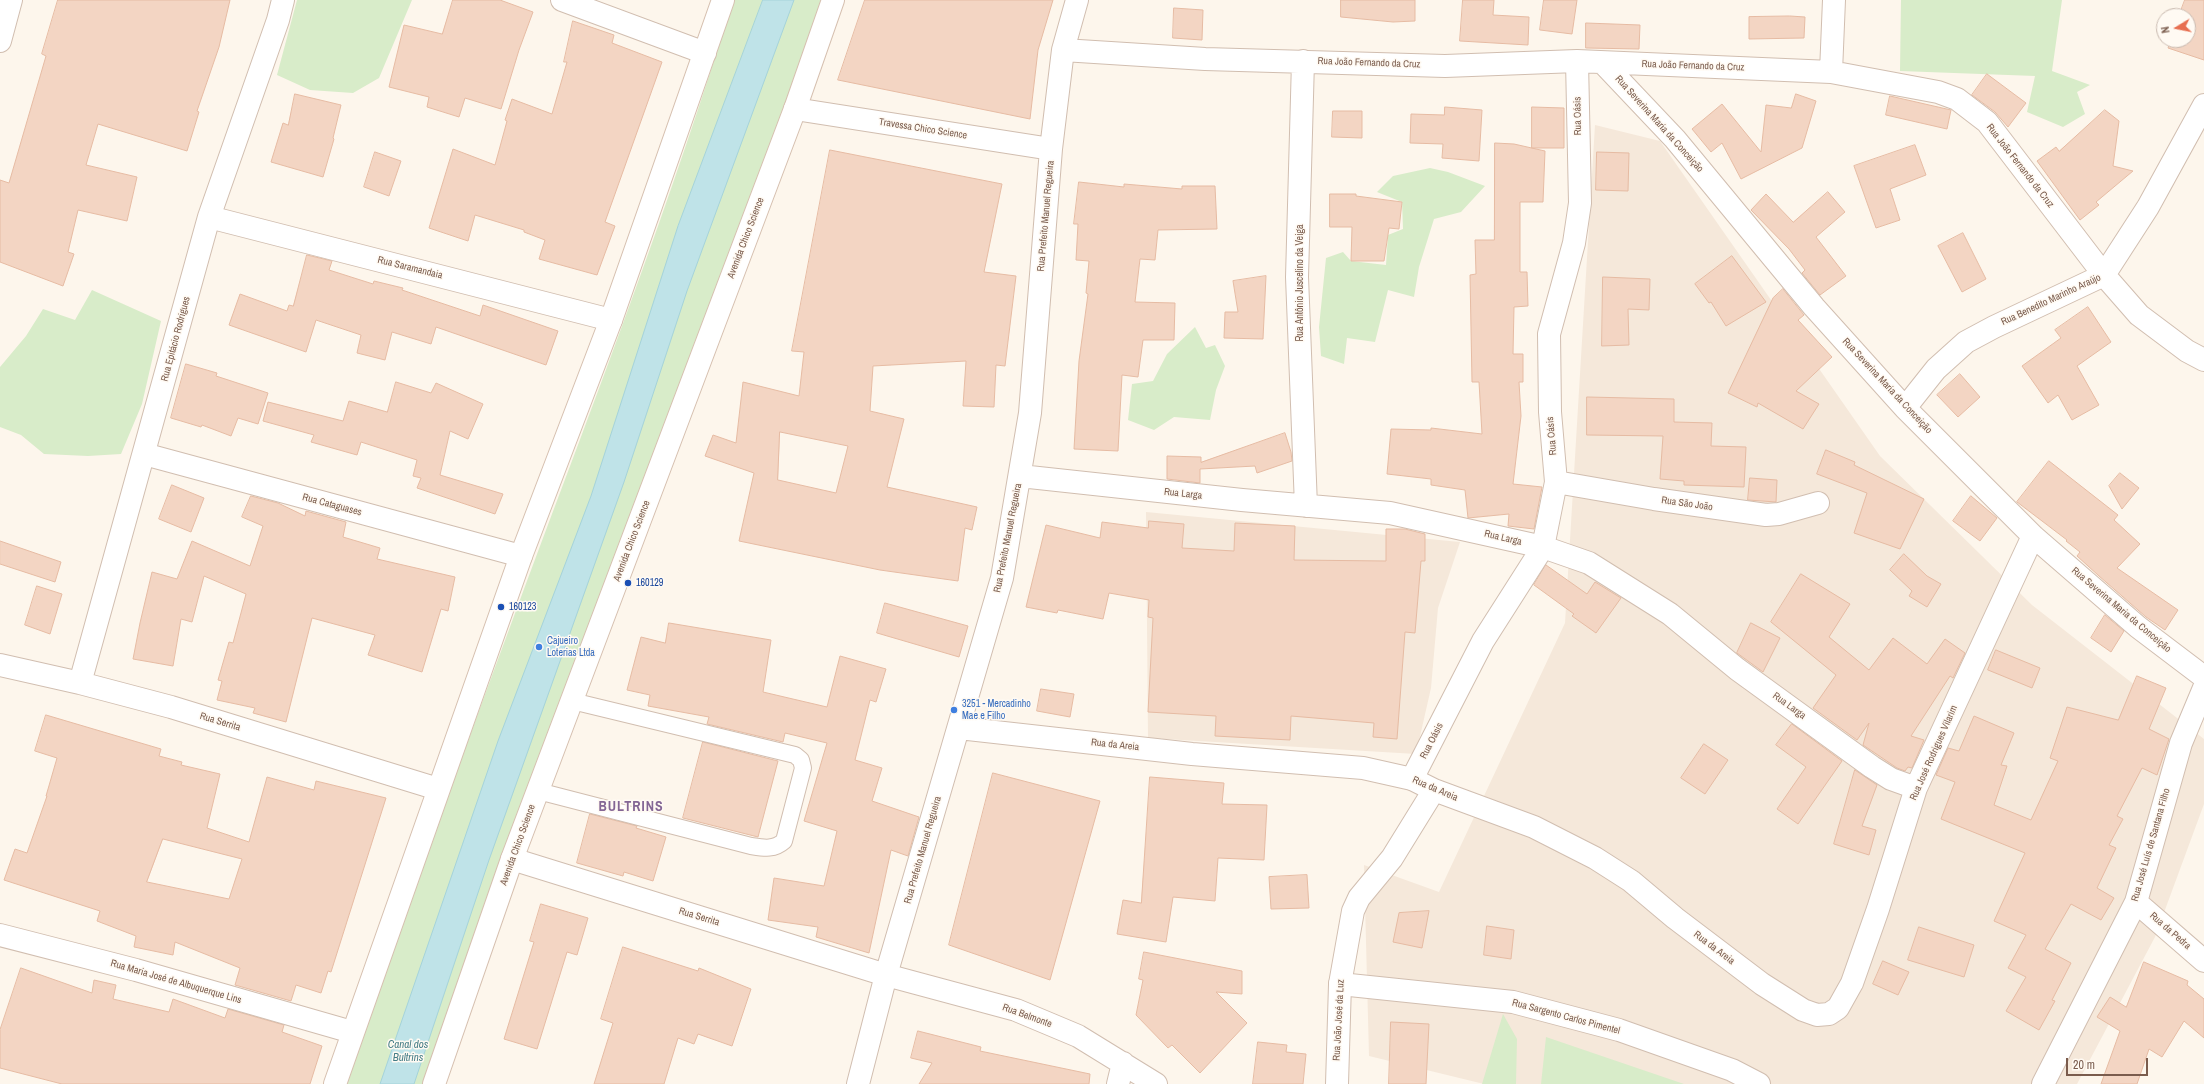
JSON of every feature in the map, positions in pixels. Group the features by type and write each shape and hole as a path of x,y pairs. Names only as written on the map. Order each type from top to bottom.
{"street":[{"path":"0,41 11,0"},
{"name":"Rua Epitácio Rodrigues","path":"80,683 209,217 278,20 283,0"},
{"path":"562,0 705,53"},
{"path":"335,1084 352,1032 521,556 611,320 723,0"},
{"name":"Avenida Chico Science","path":"435,1084 512,859 795,109 833,0"},
{"name":"Rua Prefeito Manuel Regueira","path":"858,1084 886,975 1002,578 1030,413 1051,149 1063,50 1077,0"},
{"path":"1832,72 1834,0"},
{"name":"Rua João Fernando da Cruz","path":"1063,50 1205,59 1445,66 1577,61 1832,72 1938,92 1957,99 1987,122 2104,275 2139,315 2187,351 2204,360"},
{"name":"Rua Antônio Juscelino da Veiga","path":"1303,61 1298,277 1306,506"},
{"name":"Rua Oásis","path":"1412,779 1483,641 1543,547 1556,482 1550,412 1549,334 1574,243 1580,203 1577,61"},
{"name":"Rua Severina Maria da Conceição","path":"1603,63 1675,139 1814,307 1904,408 2033,536 2138,627 2204,677"},
{"name":"Rua Benedito Marinho Araújo","path":"1904,408 1936,369 1966,342 1994,327 2104,275 2148,207 2204,105"},
{"name":"Travessa Chico Science","path":"795,109 1051,149"},
{"name":"Rua Saramandaia","path":"209,217 611,320"},
{"name":"Rua Cataguases","path":"144,454 521,556"},
{"name":"Rua Larga","path":"1020,476 1306,506 1390,513 1543,547 1589,563 1670,614 1737,669 1872,767 1890,779 1916,788"},
{"name":"Rua São João","path":"1556,482 1654,499 1766,515 1779,514 1818,503"},
{"name":"Rua José Rodrigues Vilarim","path":"1803,1010 1817,1015 1829,1014 1838,1008 1852,983 1878,909 1916,788 2033,536"},
{"name":"Rua Serrita","path":"1,668 80,683 171,707 438,789"},
{"name":"Rua José Luís de Santana Filho","path":"2044,1084 2136,902 2181,743 2204,688"},
{"name":"Rua da Areia","path":"959,728 1192,754 1363,768 1412,779 1434,790 1534,827 1595,858 1631,881 1675,918 1762,984 1803,1010"},
{"name":"Rua João José da Luz","path":"1337,1084 1340,984 1350,923 1358,898 1392,858 1434,790"},
{"name":"Rua Serrita","path":"512,859 886,975"},
{"name":"Rua da Pedra","path":"2136,902 2204,961"},
{"name":"Rua Maria José de Albuquerque Lins","path":"0,935 136,970 352,1032"},
{"name":"Rua Belmonte","path":"886,975 1016,1010 1078,1036 1156,1084"},
{"name":"Rua Sargento Carlos Pimentel","path":"1340,984 1514,1002 1619,1030 1732,1070 1759,1084"},
{"path":"1118,1084 1124,1063"}],"lane":[{"path":"538,791 752,846 766,848 779,846 784,841 803,768 801,760 796,755 572,700"}],"shaded area":[{"path":"1595,125 1660,141 1880,456 2032,605 2204,739 2204,804 2155,937 2077,1084 1484,1084 1369,1056 1364,865 1439,892 1565,623"},
{"path":"1146,512 1460,542 1438,608 1431,688 1416,754 1148,738"}],"green space":[{"path":"297,0 412,0 379,78 353,93 310,90 277,75"},
{"path":"733,0 823,0 779,126 423,1084 344,1084 478,712 633,296 685,149"},
{"path":"1901,0 2062,0 2052,71 2090,85 2077,92 2085,114 2063,127 2027,112 2035,76 1900,71"},
{"path":"1430,168 1448,172 1485,186 1461,212 1434,219 1419,267 1414,297 1388,290 1375,342 1347,338 1344,364 1321,356 1319,327 1326,258 1343,252 1351,261 1386,265 1388,235 1403,229 1402,202 1377,192 1393,176"},
{"path":"92,290 161,321 142,404 121,454 88,456 44,454 21,435 0,427 0,367 26,336 43,309 75,320"},
{"path":"1195,327 1206,348 1215,345 1225,366 1216,390 1210,420 1174,417 1154,430 1128,420 1132,384 1153,381 1167,354"},
{"path":"1503,1014 1517,1039 1516,1084 1482,1084"},
{"path":"1546,1037 1684,1084 1541,1084"}],"water":[{"name":"Canal dos Bultrins","path":"763,0 794,0 687,291 624,482 489,860 414,1084 380,1084 498,741 591,496 678,226"}],"building":[{"path":"58,0 230,0 219,47 197,111 199,112 187,151 98,124 86,165 137,177 127,221 78,210 68,252 74,254 63,286 0,262 0,180 9,183 46,56 42,54"},
{"path":"453,0 500,0 533,12 519,50 501,109 465,98 459,117 427,107 429,97 389,87 404,25 442,34"},
{"path":"865,0 1053,0 1038,50 1030,119 838,80"},
{"path":"1341,0 1415,0 1415,21 1393,22 1341,17"},
{"path":"1463,0 1494,0 1493,15 1529,17 1528,45 1460,41"},
{"path":"1544,0 1577,0 1572,34 1540,30"},
{"path":"2185,0 2204,0 2204,60 2168,48 2196,48 2196,8 2182,8"},
{"path":"1174,8 1203,10 1202,40 1173,38"},
{"path":"1749,17 1805,17 1804,38 1749,39"},
{"path":"573,21 614,35 612,43 662,62 605,222 615,226 597,275 539,259 545,240 524,232 524,230 475,215 468,241 429,228 453,149 495,165 507,121 505,120 512,99 552,114 567,62 564,62"},
{"path":"1586,23 1640,25 1639,49 1586,48"},
{"path":"1987,74 2026,103 2008,127 1995,112 1972,95"},
{"path":"295,94 341,105 334,139 323,177 271,162 283,123 288,125"},
{"path":"1796,94 1816,101 1802,148 1741,179 1722,143 1711,152 1692,129 1722,104 1761,152 1766,105 1791,108"},
{"path":"1890,96 1951,110 1947,129 1886,115"},
{"path":"1445,107 1482,110 1479,161 1442,158 1443,144 1410,143 1411,114 1444,115"},
{"path":"1532,107 1564,108 1564,148 1532,148"},
{"path":"2105,110 2119,121 2113,166 2133,171 2096,202 2099,205 2080,220 2037,161 2056,147 2059,151"},
{"path":"1333,111 1362,111 1362,138 1332,137"},
{"path":"1495,143 1514,144 1545,151 1543,202 1520,202 1520,272 1527,272 1528,306 1514,307 1513,354 1523,354 1523,382 1519,382 1521,416 1513,484 1542,487 1534,529 1508,526 1509,514 1468,518 1465,490 1431,485 1431,479 1387,474 1391,429 1431,430 1431,428 1482,434 1479,382 1472,382 1470,275 1476,274 1475,240 1494,240"},
{"path":"1915,145 1926,175 1890,189 1900,220 1876,228 1854,166"},
{"path":"830,150 1002,184 984,272 1016,276 1005,366 996,365 994,407 963,406 966,361 873,366 870,411 904,419 887,487 977,507 972,530 965,528 958,581 880,570 739,541 754,473 705,456 713,435 736,443 743,382 799,396 804,352 792,351","holes":["780,432 848,446 836,493 778,480"]},
{"path":"375,152 401,161 389,196 364,187"},
{"path":"1597,152 1629,153 1628,191 1596,190"},
{"path":"1079,182 1124,187 1124,184 1182,189 1182,186 1215,186 1217,229 1158,230 1155,260 1140,259 1135,302 1175,303 1174,340 1143,340 1138,377 1122,375 1118,451 1074,449 1079,361 1088,294 1086,293 1089,261 1076,260 1078,224 1074,224"},
{"path":"1828,192 1845,212 1816,237 1846,276 1820,295 1802,273 1805,270 1789,249 1751,210 1766,194 1793,222"},
{"path":"1330,194 1356,194 1356,196 1402,202 1399,229 1389,228 1384,261 1351,261 1352,227 1330,227"},
{"path":"1963,233 1986,279 1962,292 1938,246"},
{"path":"307,255 332,261 329,270 373,284 374,281 403,288 402,290 480,316 483,305 558,331 546,365 436,327 431,344 392,332 385,360 357,353 361,335 316,320 306,352 229,325 240,294 287,311 289,305 293,306"},
{"path":"1732,256 1766,302 1726,326 1711,302 1709,303 1695,284"},
{"path":"1266,276 1263,339 1224,338 1225,312 1238,312 1233,281"},
{"path":"1603,277 1650,279 1649,310 1628,309 1629,345 1602,346"},
{"path":"1783,289 1804,315 1798,320 1832,357 1796,391 1819,404 1803,429 1758,403 1757,407 1728,393 1773,298"},
{"path":"2088,307 2111,342 2077,366 2099,405 2072,420 2058,395 2048,403 2022,366 2061,338 2055,330"},
{"path":"186,364 217,373 216,376 268,393 258,424 238,418 231,436 202,425 201,427 171,418"},
{"path":"1960,374 1980,397 1958,417 1937,395"},
{"path":"396,382 431,393 436,383 483,404 468,439 450,431 440,475 503,494 495,514 417,488 421,478 413,476 417,460 361,442 357,455 311,442 314,435 263,421 268,402 343,421 349,401 387,412"},
{"path":"1587,397 1674,399 1674,422 1712,423 1711,446 1746,447 1744,487 1684,485 1684,481 1660,479 1663,436 1587,435"},
{"path":"1285,433 1291,452 1292,461 1257,473 1255,466 1200,469 1200,483 1167,479 1167,456 1201,457 1201,462"},
{"path":"1826,450 1855,462 1854,465 1924,499 1900,549 1854,533 1867,493 1817,474"},
{"path":"2049,461 2118,515 2114,520 2140,544 2117,568 2178,610 2165,630 2146,617 2077,556 2080,552 2066,541 2067,540 2017,502"},
{"path":"2120,473 2139,488 2122,509 2109,486"},
{"path":"1750,478 1777,480 1776,502 1748,500"},
{"path":"172,485 204,498 191,532 159,519"},
{"path":"251,496 278,503 305,516 306,511 346,522 343,537 380,548 377,559 455,577 448,611 441,609 422,672 368,655 375,635 312,618 286,722 253,713 255,708 217,700 222,681 218,680 229,642 233,643 246,594 204,576 192,622 181,619 173,666 133,659 152,572 177,579 192,541 250,566 263,526 242,517"},
{"path":"1971,496 1997,518 1980,541 1953,521"},
{"path":"1149,521 1184,524 1182,548 1234,551 1235,523 1295,526 1294,560 1386,561 1386,529 1405,529 1425,534 1425,561 1421,561 1415,633 1405,632 1397,739 1373,737 1374,723 1291,716 1290,740 1215,736 1216,716 1148,712 1153,618 1148,617 1149,600 1109,593 1103,619 1058,610 1057,613 1026,607 1046,525 1100,538 1102,522 1148,528"},
{"path":"0,541 61,562 55,582 0,564"},
{"path":"1904,554 1927,576 1941,584 1927,607 1909,596 1912,591 1890,570"},
{"path":"1546,565 1587,594 1595,582 1621,598 1596,633 1572,616 1574,614 1534,585"},
{"path":"1801,574 1850,604 1829,637 1869,670 1893,638 1927,664 1945,639 1965,653 1953,678 1950,676 1911,736 1924,740 1912,768 1908,767 1905,771 1897,768 1863,745 1869,723 1857,740 1813,708 1836,675 1771,622"},
{"path":"37,586 62,594 50,634 25,625"},
{"path":"885,603 968,626 959,657 877,633"},
{"path":"2105,615 2124,631 2111,652 2091,638"},
{"path":"669,623 771,640 763,692 827,707 840,656 886,669 876,702 870,700 855,760 882,768 872,801 919,817 908,856 891,850 869,953 816,937 818,927 768,920 774,878 824,886 837,831 804,821 827,743 785,733 783,742 707,724 709,717 648,706 650,695 627,690 641,637 665,643"},
{"path":"1751,623 1780,638 1763,672 1737,653"},
{"path":"1996,650 2040,668 2032,688 1988,670"},
{"path":"2137,676 2166,688 2149,729 2169,739 2157,775 2142,768 2117,816 2123,819 2109,845 2116,848 2097,888 2114,898 2101,920 2071,904 2045,949 2071,963 2052,1000 2055,1001 2039,1030 2006,1011 2026,977 2008,968 2026,935 1994,921 2025,853 1941,819 1955,782 1936,775 1948,748 1959,751 1974,716 2014,733 2001,765 2007,766 1994,805 2031,820 2058,761 2050,758 2067,707 2118,720"},
{"path":"1041,689 1074,694 1070,717 1037,711"},
{"path":"46,715 161,749 159,756 182,762 181,765 220,774 207,828 249,842 267,777 314,790 316,781 386,798 331,972 328,971 321,993 296,985 291,1001 235,985 240,968 175,942 173,955 134,947 136,936 97,921 100,911 4,880 15,849 27,853 47,796 57,758 35,751","holes":["163,839 242,859 229,899 147,882"]},
{"path":"1792,724 1842,761 1798,824 1777,809 1806,767 1776,745"},
{"path":"703,742 778,761 758,837 683,818"},
{"path":"1704,744 1728,760 1705,794 1681,778"},
{"path":"1855,770 1877,785 1862,826 1876,830 1869,855 1834,844"},
{"path":"993,773 1100,801 1050,980 949,945"},
{"path":"1150,777 1224,783 1222,804 1267,805 1264,860 1218,858 1215,901 1173,897 1166,942 1117,934 1123,900 1141,903"},
{"path":"590,814 637,826 636,828 666,837 653,881 624,872 623,876 577,863"},
{"path":"1307,875 1309,908 1271,909 1269,877"},
{"path":"541,904 588,918 577,955 567,952 537,1049 504,1039 534,942 530,941"},
{"path":"1429,911 1422,948 1393,942 1399,913"},
{"path":"1487,926 1514,930 1511,959 1484,955"},
{"path":"1919,927 1974,945 1964,977 1908,960"},
{"path":"623,947 698,971 699,968 751,989 732,1046 698,1034 694,1044 678,1038 664,1084 594,1084 613,1023 601,1019"},
{"path":"1144,952 1242,971 1242,994 1216,992 1247,1023 1200,1073 1172,1045 1168,1048 1136,1015 1143,980 1139,979"},
{"path":"1883,961 1909,972 1898,995 1873,984"},
{"path":"2144,962 2188,981 2187,985 2204,999 2204,1038 2184,1021 2162,1057 2149,1049 2137,1084 2101,1084 2120,1031 2097,1017 2110,997 2126,1007"},
{"path":"21,968 92,993 94,980 116,985 113,999 169,1012 173,999 225,1018 228,1009 284,1025 282,1032 322,1046 310,1084 62,1084 0,1068 0,1030"},
{"path":"1391,1022 1429,1024 1426,1084 1389,1084"},
{"path":"918,1031 981,1047 980,1051 1090,1074 1089,1084 919,1084 932,1063 911,1058"},
{"path":"1258,1042 1287,1045 1286,1052 1306,1054 1303,1084 1253,1084"}],"place":[{"name":"160129","path":"628,583"},
{"name":"160123","path":"501,607"},
{"name":"Cajueiro Loterias Ltda","path":"539,647"},
{"name":"3251 - Mercadinho Mae e Filho","path":"954,710"}],"district":[{"name":"BULTRINS","path":"631,807"}]}
